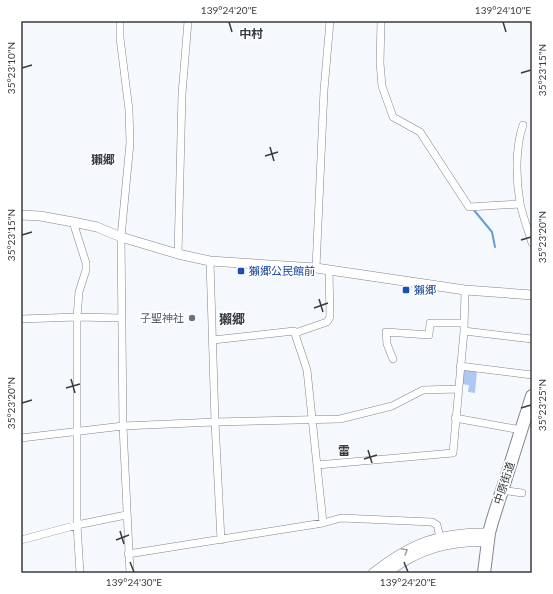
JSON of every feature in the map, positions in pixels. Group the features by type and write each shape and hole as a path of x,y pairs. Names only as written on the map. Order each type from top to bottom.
{"main road":[{"name":"中原街道","path":"484,573 488,538 501,490 532,396"}],"street":[{"path":"120,21 120,38 129,110 130,143 122,237 123,426 126,515 130,573"},
{"path":"178,254 182,94 188,21"},
{"path":"316,268 324,90 330,21"},
{"path":"380,21 380,62 382,86 393,117 420,132 469,207 520,204"},
{"path":"523,125 519,137 518,174 520,204 532,243"},
{"path":"21,215 40,216 73,222 97,228 178,254 210,261 316,268 465,290 532,295"},
{"path":"73,222 86,263 86,270 79,292 77,317 77,525 80,573"},
{"path":"210,261 215,422 221,540"},
{"path":"213,340 294,331 295,333 327,322 330,317 329,270"},
{"path":"317,465 453,453 464,327 465,290"},
{"path":"21,319 77,317 122,318"},
{"path":"393,359 387,344 386,332 429,335 430,323 464,327 532,339"},
{"path":"295,333 307,370 323,523"},
{"path":"460,366 532,375"},
{"path":"21,438 123,426 340,419 392,406 423,390 458,389"},
{"path":"455,418 521,430"},
{"path":"501,490 522,493"},
{"path":"21,540 77,525 126,515"},
{"path":"128,554 323,523 341,518 432,522 437,525 440,537"},
{"path":"373,573 411,547 426,541 440,537 469,533 488,538"},
{"path":"388,573 417,554 438,547 488,538"}],"shaded area":[{"path":"465,370 477,371 475,393 468,392 469,385 461,384 462,372"}],"waterway":[{"path":"473,209 492,232 495,247"}],"place":[{"name":"獺郷公民館前","path":"241,271"},
{"name":"獺郷","path":"406,290"},
{"name":"子聖神社","path":"192,318"}],"district":[{"name":"中村","path":"251,34"},
{"name":"獺郷","path":"103,160"},
{"name":"獺郷","path":"232,319"},
{"name":"雷","path":"344,451"}]}
